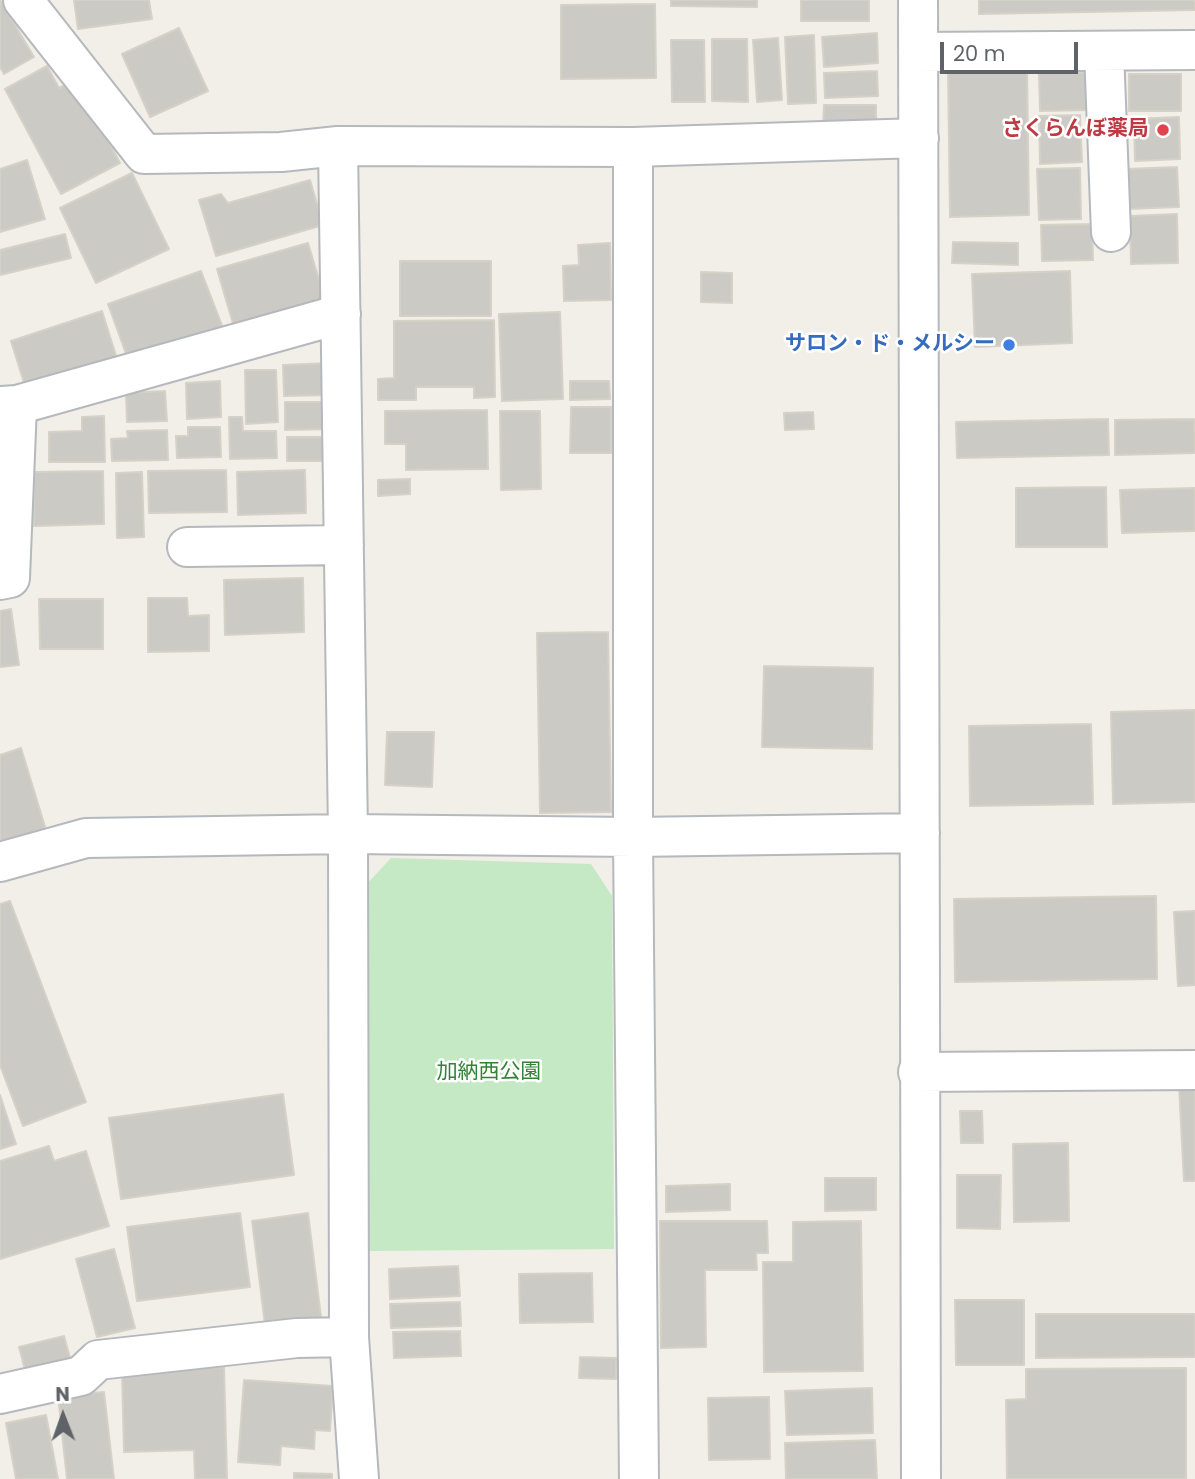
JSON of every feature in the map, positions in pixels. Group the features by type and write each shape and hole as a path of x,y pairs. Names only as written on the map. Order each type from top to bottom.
{"street":[{"path":"23,0 144,153 281,152 338,146 633,147 919,138"},
{"path":"918,0 918,1072 921,1479"},
{"path":"918,52 1195,50"},
{"path":"1104,51 1111,232"},
{"path":"338,146 348,834 349,1337 359,1479"},
{"path":"633,147 633,837 639,1479"},
{"path":"0,580 10,578 8,406 341,314"},
{"path":"187,547 344,545"},
{"path":"0,862 86,838 348,834 633,837 920,834"},
{"path":"918,1072 1195,1070"},
{"path":"0,1394 81,1376 98,1360 297,1338 349,1337"}],"green space":[{"name":"加納西公園","path":"391,858 591,864 612,896 614,1249 367,1251 365,886"}],"building":[{"path":"0,0 34,57 4,74 0,67"},
{"path":"74,0 149,0 152,19 78,29"},
{"path":"671,0 757,0 757,7 671,6"},
{"path":"801,0 869,0 869,21 801,21"},
{"path":"979,0 1195,0 1195,10 979,14"},
{"path":"655,4 656,78 561,79 561,5"},
{"path":"179,28 208,91 150,117 122,54"},
{"path":"877,33 878,63 824,67 822,37"},
{"path":"814,35 816,103 788,104 785,37"},
{"path":"778,38 782,100 757,102 753,40"},
{"path":"712,39 747,39 748,102 712,101"},
{"path":"671,40 704,40 705,102 672,102"},
{"path":"47,66 59,88 76,80 120,163 61,194 5,89"},
{"path":"1027,66 1029,215 950,217 948,67"},
{"path":"877,71 878,96 825,98 824,73"},
{"path":"1091,72 1091,110 1040,111 1039,73"},
{"path":"1129,74 1181,74 1181,111 1129,111"},
{"path":"824,105 876,105 876,129 823,129"},
{"path":"1080,115 1082,162 1040,164 1039,116"},
{"path":"1179,117 1180,159 1135,161 1134,119"},
{"path":"27,160 45,219 0,232 0,169"},
{"path":"1177,167 1179,207 1129,209 1127,169"},
{"path":"1080,168 1081,219 1039,220 1037,169"},
{"path":"132,173 169,249 96,283 60,208"},
{"path":"310,180 323,225 216,256 199,200 221,194 228,203"},
{"path":"1177,214 1178,263 1131,264 1130,216"},
{"path":"1092,224 1093,260 1042,261 1041,225"},
{"path":"65,234 71,258 0,275 0,250"},
{"path":"953,242 1018,243 1018,265 952,263"},
{"path":"308,243 327,307 236,334 217,269"},
{"path":"610,243 611,300 564,301 563,266 579,265 578,245"},
{"path":"400,261 491,261 491,316 400,316"},
{"path":"201,271 223,328 129,362 108,304"},
{"path":"1070,271 1072,343 975,347 972,274"},
{"path":"701,272 732,273 732,303 701,302"},
{"path":"102,311 117,359 26,389 11,341"},
{"path":"560,312 563,399 502,401 499,314"},
{"path":"494,320 495,397 474,398 474,387 416,387 416,400 378,400 378,379 394,378 394,321"},
{"path":"329,363 331,395 284,396 283,365"},
{"path":"245,370 276,370 278,422 246,424"},
{"path":"220,381 221,417 187,419 186,383"},
{"path":"570,381 609,381 610,399 570,400"},
{"path":"165,391 167,421 127,422 126,393"},
{"path":"285,402 332,402 332,429 285,430"},
{"path":"571,407 611,407 611,453 570,453"},
{"path":"487,410 488,469 406,470 406,444 385,444 385,411"},
{"path":"500,411 540,411 541,489 501,490"},
{"path":"813,412 814,429 785,430 784,413"},
{"path":"104,416 105,462 49,462 49,432 82,431 82,417"},
{"path":"229,417 242,417 243,431 276,431 277,458 230,459"},
{"path":"1108,419 1109,455 957,458 956,422"},
{"path":"1194,419 1195,453 1115,455 1115,420"},
{"path":"188,427 220,427 221,457 177,458 176,436 188,436"},
{"path":"167,430 168,460 112,461 111,439 128,438 127,431"},
{"path":"287,437 331,437 332,461 287,461"},
{"path":"226,470 227,512 149,513 148,471"},
{"path":"305,470 306,513 238,515 237,472"},
{"path":"103,471 104,524 34,526 34,472"},
{"path":"142,472 144,537 117,538 116,473"},
{"path":"410,479 410,494 378,496 378,480"},
{"path":"1106,487 1107,547 1016,547 1016,488"},
{"path":"1195,488 1195,531 1122,533 1120,490"},
{"path":"303,578 304,632 225,635 224,580"},
{"path":"148,598 187,598 188,616 209,615 209,651 148,652"},
{"path":"39,599 103,599 103,649 40,649"},
{"path":"11,609 19,665 0,667 0,611"},
{"path":"608,632 611,812 540,813 537,633"},
{"path":"764,666 873,668 872,749 762,747"},
{"path":"1195,710 1195,802 1113,804 1111,712"},
{"path":"1091,724 1093,804 970,806 969,726"},
{"path":"387,732 434,732 432,787 385,785"},
{"path":"21,748 46,830 0,844 0,755"},
{"path":"1156,896 1157,979 955,982 954,899"},
{"path":"10,901 86,1102 23,1126 0,1065 0,904"},
{"path":"1195,911 1195,985 1178,986 1174,912"},
{"path":"1195,1085 1195,1181 1184,1181 1179,1086"},
{"path":"283,1094 294,1175 121,1199 109,1118"},
{"path":"0,1095 16,1144 0,1149"},
{"path":"960,1111 982,1111 983,1143 961,1143"},
{"path":"1068,1143 1069,1221 1014,1222 1013,1144"},
{"path":"49,1146 54,1161 86,1151 109,1226 0,1259 0,1161"},
{"path":"957,1175 1001,1175 1000,1229 957,1228"},
{"path":"825,1178 876,1178 876,1210 825,1211"},
{"path":"730,1184 730,1210 666,1212 666,1186"},
{"path":"240,1213 250,1287 137,1301 127,1227"},
{"path":"308,1213 321,1317 265,1325 252,1221"},
{"path":"660,1221 767,1221 768,1253 756,1253 757,1270 705,1270 706,1347 661,1348"},
{"path":"861,1221 863,1371 764,1372 763,1262 793,1262 793,1222"},
{"path":"114,1249 135,1328 97,1337 76,1259"},
{"path":"458,1266 460,1296 390,1299 389,1269"},
{"path":"592,1273 593,1322 520,1323 519,1274"},
{"path":"955,1300 1024,1300 1024,1365 956,1365"},
{"path":"460,1302 461,1326 391,1328 390,1304"},
{"path":"1036,1314 1195,1314 1195,1357 1036,1358"},
{"path":"460,1331 461,1356 394,1358 393,1332"},
{"path":"64,1336 73,1369 28,1381 19,1347"},
{"path":"580,1357 616,1358 616,1379 579,1378"},
{"path":"224,1367 227,1479 195,1479 194,1450 124,1452 122,1370"},
{"path":"1186,1368 1186,1479 1007,1479 1006,1400 1026,1399 1026,1369"},
{"path":"244,1380 333,1386 330,1431 315,1430 314,1449 281,1446 280,1465 238,1462"},
{"path":"872,1388 873,1433 787,1435 785,1391"},
{"path":"104,1392 114,1479 67,1479 58,1396"},
{"path":"769,1397 770,1459 709,1460 708,1398"},
{"path":"46,1415 58,1479 16,1479 6,1423"},
{"path":"875,1440 877,1479 786,1479 785,1443"},
{"path":"294,1473 332,1474 332,1479 294,1479"}],"place":[{"name":"さくらんぼ薬局","path":"1163,130"},
{"name":"サロン・ド・メルシー","path":"1009,345"}]}
